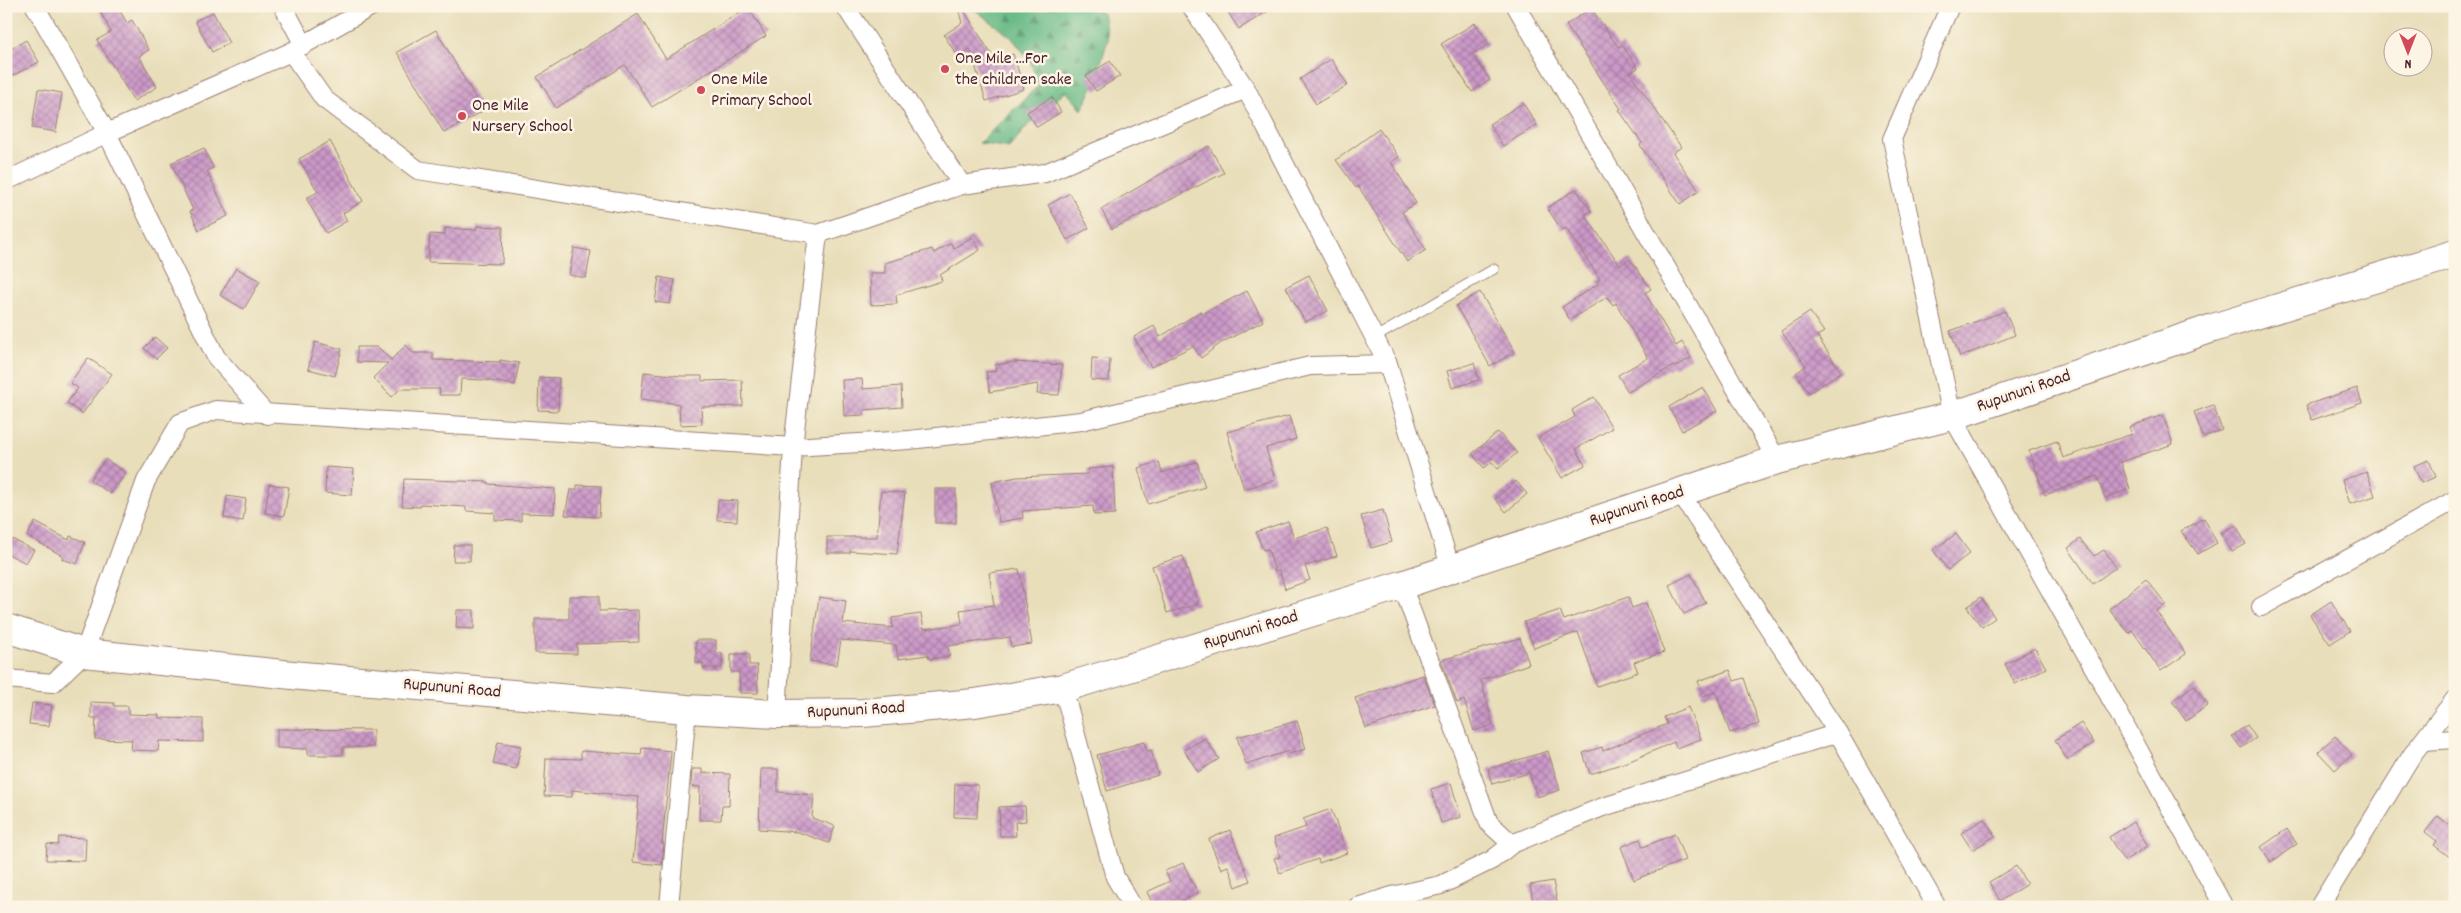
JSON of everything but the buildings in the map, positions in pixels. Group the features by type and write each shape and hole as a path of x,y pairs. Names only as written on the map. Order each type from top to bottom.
{"main road":[{"name":"Rupununi Road","path":"6,628 84,653 293,675 687,709 777,714 863,713 976,703 1063,688 1402,585 1777,460 1952,416 2213,328 2455,254"}],"street":[{"path":"36,6 107,133 216,357 266,415"},
{"path":"283,6 297,49 324,99 418,170 818,234 962,185 1045,173 1246,89"},
{"path":"6,181 107,133 297,49 372,6"},
{"path":"844,6 962,185"},
{"path":"1192,6 1246,89 1388,364 1451,569"},
{"path":"1516,6 1777,460"},
{"path":"1950,6 1892,139 1952,416 2224,907"},
{"path":"777,714 793,447 818,234"},
{"path":"6,679 53,683 84,653 146,481 180,423 216,410 266,415 793,447 909,440 1081,421 1310,366 1388,364"},
{"path":"1680,493 1838,733 1937,907"},
{"path":"2261,607 2455,500"},
{"path":"1402,585 1489,823 1512,844"},
{"path":"1063,688 1115,877 1133,907"},
{"path":"2319,907 2412,756 2455,698"},
{"path":"669,907 687,709"},
{"path":"1357,907 1392,896 1441,885 1492,860 1512,844 1600,808 1838,733"},
{"path":"2424,741 2455,739"}],"lane":[{"path":"1374,338 1494,269"}],"green space":[{"path":"970,6 1079,6 1103,13 1108,40 1093,87 1082,110 1066,91 1029,124 1009,148 979,143 1039,85 1029,59 1011,37"}],"place":[{"name":"One Mile ...For the children sake","path":"945,69"},
{"name":"One Mile Primary School","path":"701,90"},
{"name":"One Mile Nursery School","path":"462,116"}]}
